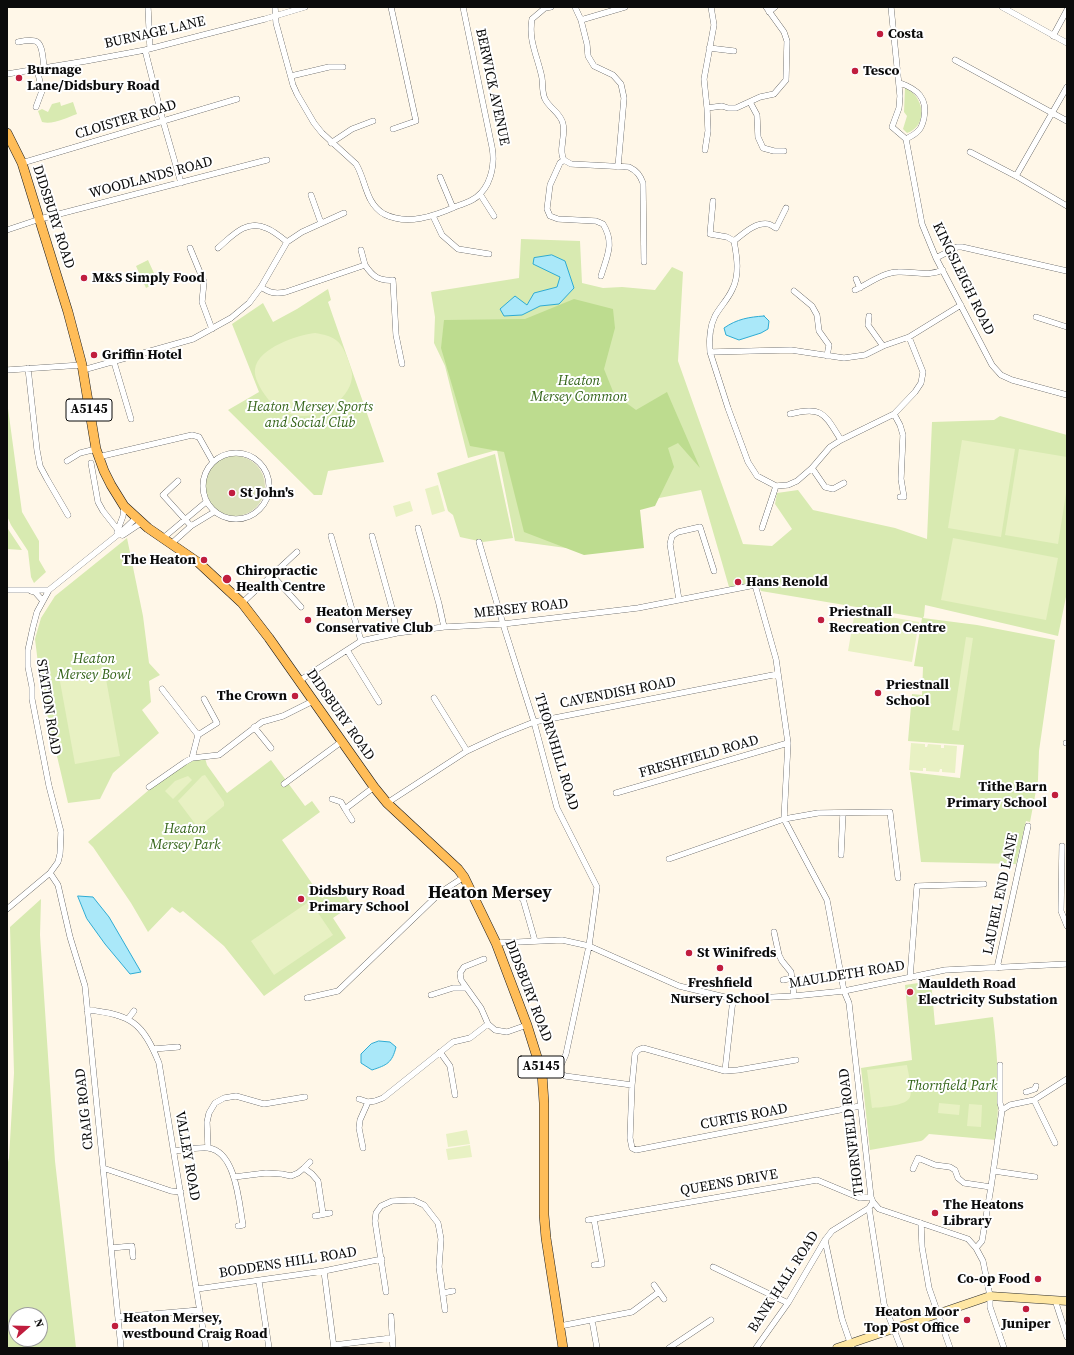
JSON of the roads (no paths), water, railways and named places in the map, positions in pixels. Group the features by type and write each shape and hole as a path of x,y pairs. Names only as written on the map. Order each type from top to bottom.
{"main road":[{"name":"DIDSBURY ROAD","path":"7,133 22,163 68,312 83,367 95,456 124,506 162,539 199,563 242,603 269,638 374,787 387,803 458,869 464,878 496,943 527,1025 542,1073 544,1103 544,1215 546,1238 563,1348"},
{"path":"837,1348 851,1346 894,1329 990,1296 1067,1301"}],"street":[{"path":"148,7 147,49 163,121 181,183"},
{"name":"BERWICK AVENUE","path":"275,7 276,23 291,76 297,94 306,110 314,123 331,143 356,164 370,200 383,213 402,220 433,216 471,201 480,194 490,178 494,156 463,7"},
{"name":"BURNAGE LANE","path":"7,74 147,49 306,7"},
{"path":"391,7 416,121 393,129"},
{"path":"551,7 545,8 532,19 530,28 531,40 542,78 543,93 546,101 560,117 563,123 562,157 571,164 629,167 640,175 643,183 644,262"},
{"path":"575,7 581,20 587,44 588,56 594,66 613,76 621,84 624,98 618,167"},
{"path":"581,20 625,7"},
{"path":"705,150 708,131 704,79 714,25 711,7"},
{"path":"707,108 722,106 736,108 760,97 774,94 786,80 787,41 784,32 768,9 775,7"},
{"path":"892,7 900,83 899,108 892,127 906,140 919,130 923,123 925,112 924,102 918,92 911,87 900,83"},
{"path":"1002,7 1067,43"},
{"path":"1053,36 1067,9 1063,7"},
{"path":"18,42 35,40 38,42 41,46 44,67"},
{"path":"709,48 734,51"},
{"path":"955,60 1067,121"},
{"path":"291,76 329,66 343,67"},
{"path":"36,107 42,91 37,69"},
{"path":"1016,176 1067,87"},
{"name":"CLOISTER ROAD","path":"22,163 237,99"},
{"path":"750,102 757,115 758,137 763,148 765,150 784,151"},
{"path":"331,143 352,129 373,121"},
{"name":"KINGSLEIGH ROAD","path":"906,140 922,224 936,258 992,365 1001,375 1012,380 1067,395"},
{"path":"970,152 1016,176 1067,206"},
{"name":"WOODLANDS ROAD","path":"7,230 40,219 267,160"},
{"path":"564,160 560,163 550,185 546,209 550,216 558,219 596,221 603,224 610,238 609,249 601,276"},
{"path":"440,176 453,208"},
{"path":"480,194 494,216"},
{"path":"311,195 321,224"},
{"path":"713,200 710,234 727,237 734,241"},
{"path":"734,241 751,228 758,225 767,224 776,228 786,208"},
{"path":"7,370 83,367 114,362 193,339 240,312 249,303 261,287 287,242 302,232 344,213"},
{"path":"433,216 442,235 458,249 489,254"},
{"path":"218,248 237,231 246,226 256,225 267,228 287,242"},
{"path":"734,241 738,264 736,280 733,289 715,316 709,345 728,408 748,462 756,476 776,486 788,485 798,481 830,448 841,440 894,414 915,392 921,383 922,378 923,372 909,337"},
{"path":"936,258 957,247 962,247 1067,271"},
{"path":"190,248 204,282 202,302 212,329"},
{"path":"361,250 365,265 371,274 385,281 393,280 396,335 402,364"},
{"path":"261,287 274,294 286,292 365,265"},
{"path":"856,279 857,289 893,272 927,274 943,270"},
{"path":"794,291 812,306 817,314 819,332 829,345 827,356"},
{"path":"710,352 791,350 844,358 865,354 909,337 961,305"},
{"path":"869,316 868,325 883,346"},
{"path":"1036,318 1067,327"},
{"path":"114,362 131,419"},
{"path":"28,368 40,466 68,515"},
{"path":"790,414 803,410 820,412 825,416 841,440"},
{"path":"894,414 903,435 901,478 902,497"},
{"path":"66,461 80,453 95,456 192,435 199,437 213,462"},
{"path":"233,453 244,454 254,458 262,465 267,475 269,486 263,506 255,513 245,518 234,520 224,518 214,512 206,502 202,491 202,480 206,470 222,455 233,453"},
{"path":"95,456 98,502 120,533"},
{"path":"812,468 825,487 833,489 844,483"},
{"path":"178,481 163,495 191,526"},
{"path":"762,528 776,486"},
{"path":"162,539 206,502"},
{"path":"120,533 124,506"},
{"path":"171,544 191,526 214,512"},
{"name":"STATION ROAD","path":"104,546 139,520"},
{"path":"679,600 670,544 672,536 678,532 700,527 714,571"},
{"path":"418,528 439,604 444,628"},
{"name":"STATION ROAD","path":"50,873 58,862 61,832 49,786 32,699 32,687 28,667 28,650 37,612 49,590 120,533"},
{"path":"331,536 361,641"},
{"path":"372,536 392,608 397,633"},
{"name":"THORNHILL ROAD","path":"479,542 534,722 557,808 598,886 589,946 566,1054 561,1065 556,1070"},
{"path":"242,603 297,552"},
{"path":"272,575 301,607"},
{"name":"MERSEY ROAD","path":"299,681 361,641 397,633 503,624 638,608 756,585 776,659 778,674"},
{"path":"7,590 49,590"},
{"path":"27,590 35,592 43,601"},
{"path":"347,650 379,702"},
{"path":"778,674 788,743 784,819"},
{"name":"CAVENDISH ROAD","path":"387,803 468,751 499,736 534,722 778,674"},
{"path":"162,689 198,735"},
{"path":"434,698 468,751"},
{"path":"192,758 198,735 217,723 204,699"},
{"path":"149,787 192,758 220,755 262,722 283,716 314,701"},
{"path":"254,727 271,748"},
{"path":"284,784 341,742"},
{"name":"FRESHFIELD ROAD","path":"616,793 788,743"},
{"path":"345,809 374,787"},
{"path":"332,799 341,802 352,820"},
{"path":"669,859 784,819 818,813 890,812 898,878"},
{"path":"841,856 843,813"},
{"name":"THORNFIELD ROAD","path":"784,819 827,900 844,991 849,1003 872,1199 879,1209 968,1239 976,1248 983,1261 990,1296 990,1307 1004,1348"},
{"name":"LAUREL END LANE","path":"997,968 1028,826"},
{"path":"1062,846 1061,911 1067,926"},
{"path":"7,909 50,873"},
{"name":"CRAIG ROAD","path":"50,873 58,885 70,937 85,986 121,1348"},
{"path":"308,998 338,991 441,892 464,878"},
{"path":"910,978 917,886 984,884"},
{"path":"514,894 523,899 535,941"},
{"path":"774,932 779,955 791,972 794,996"},
{"name":"MAULDETH ROAD","path":"496,943 562,940 589,946 679,986 733,999 794,996 844,991 945,970 1067,964"},
{"path":"484,959 464,967 460,973 461,980 481,1008 488,1024 496,1030 507,1032 527,1025"},
{"path":"783,980 802,979"},
{"path":"431,995 453,988 466,988"},
{"path":"725,1071 733,999"},
{"name":"VALLEY ROAD","path":"88,1010 106,1012 128,1020 145,1034 159,1064 206,1348"},
{"path":"128,1020 134,1011"},
{"path":"359,1099 368,1102 383,1098 453,1042 470,1038 488,1024"},
{"path":"153,1049 178,1047"},
{"path":"542,1073 556,1070 565,1076 632,1085 635,1054 638,1050 643,1048 725,1071 796,1060"},
{"path":"440,1052 450,1066 455,1095"},
{"path":"976,1248 982,1241 994,1171 1002,1110 1000,1103 1000,1065"},
{"path":"1002,1110 1010,1105 1035,1099 1067,1079"},
{"name":"CURTIS ROAD","path":"632,1085 630,1138 632,1148 636,1150 860,1106"},
{"path":"1026,1092 1035,1088 1035,1099 1055,1143"},
{"path":"208,1148 207,1122 209,1113 215,1103 224,1098 236,1096 264,1104 305,1097"},
{"path":"363,1148 359,1128 360,1120 368,1102"},
{"path":"174,1151 208,1148 218,1152 229,1164 234,1177 240,1225"},
{"path":"913,1170 918,1158 936,1165 950,1166 955,1170 958,1178 964,1183 991,1187"},
{"path":"234,1177 266,1173 291,1176 298,1173 310,1162"},
{"path":"103,1168 170,1191 181,1192"},
{"path":"304,1168 318,1181 323,1214"},
{"path":"994,1171 1035,1176"},
{"name":"QUEENS DRIVE","path":"594,1265 602,1264 591,1219 817,1180 860,1198 872,1199"},
{"name":"BANK HALL ROAD","path":"756,1348 788,1303 825,1240 832,1231 868,1208 872,1199"},
{"path":"386,1292 375,1221 376,1213 381,1206 392,1201 413,1200 424,1205 438,1224 441,1239 439,1267 445,1310"},
{"path":"868,1208 884,1304 901,1348"},
{"path":"315,1216 330,1213"},
{"path":"921,1223 922,1247 929,1288 950,1348"},
{"path":"825,1240 842,1319 851,1346"},
{"path":"111,1248 132,1246 133,1257"},
{"name":"BODDENS HILL ROAD","path":"197,1289 324,1271 382,1260"},
{"path":"713,1267 788,1303"},
{"path":"324,1271 334,1347 392,1338"},
{"path":"259,1281 269,1348"},
{"path":"654,1285 664,1299"},
{"path":"442,1293 453,1291"},
{"path":"560,1326 632,1312 659,1292"},
{"path":"1055,1300 1067,1337"},
{"path":"118,1317 200,1310"},
{"path":"391,1316 393,1348"},
{"path":"592,1320 598,1348"},
{"path":"668,1348 710,1320"}],"water":[{"path":"552,255 565,261 574,288 559,304 540,306 522,315 504,316 500,309 515,296 527,305 534,293 557,287 560,277 533,264 534,258"},
{"path":"764,316 769,321 768,329 761,333 739,340 726,335 724,328 734,322"},
{"path":"78,896 93,897 109,917 141,972 130,974 105,944 87,919"},
{"path":"379,1041 390,1042 396,1047 393,1057 388,1063 382,1067 372,1070 361,1063 361,1054 371,1044"}],"place":[{"name":"Costa","path":"880,34"},
{"name":"Tesco","path":"855,71"},
{"name":"Burnage Lane/Didsbury Road","path":"19,78"},
{"name":"M&S Simply Food","path":"84,278"},
{"name":"Griffin Hotel","path":"94,355"},
{"name":"St John's","path":"232,493"},
{"name":"The Heaton","path":"204,560"},
{"name":"Chiropractic Health Centre","path":"227,579"},
{"name":"Hans Renold","path":"738,582"},
{"name":"Heaton Mersey Conservative Club","path":"308,620"},
{"name":"Priestnall Recreation Centre","path":"821,620"},
{"name":"Priestnall School","path":"878,693"},
{"name":"The Crown","path":"295,696"},
{"name":"Tithe Barn Primary School","path":"1055,795"},
{"name":"Didsbury Road Primary School","path":"301,899"},
{"name":"St Winifreds","path":"689,953"},
{"name":"Freshfield Nursery School","path":"720,968"},
{"name":"Mauldeth Road Electricity Substation","path":"910,992"},
{"name":"The Heatons Library","path":"935,1213"},
{"name":"Co-op Food","path":"1038,1279"},
{"name":"Juniper","path":"1026,1309"},
{"name":"Heaton Moor Top Post Office","path":"967,1320"},
{"name":"Heaton Mersey, westbound Craig Road","path":"115,1326"}],"district":[{"name":"Heaton Mersey","path":"490,893"}],"park label":[{"name":"Heaton Mersey Common","path":"579,390"},
{"name":"Heaton Mersey Sports and Social Club","path":"310,416"},
{"name":"Heaton Mersey Bowl","path":"94,668"},
{"name":"Heaton Mersey Park","path":"185,838"},
{"name":"Thornfield Park","path":"952,1086"}]}
